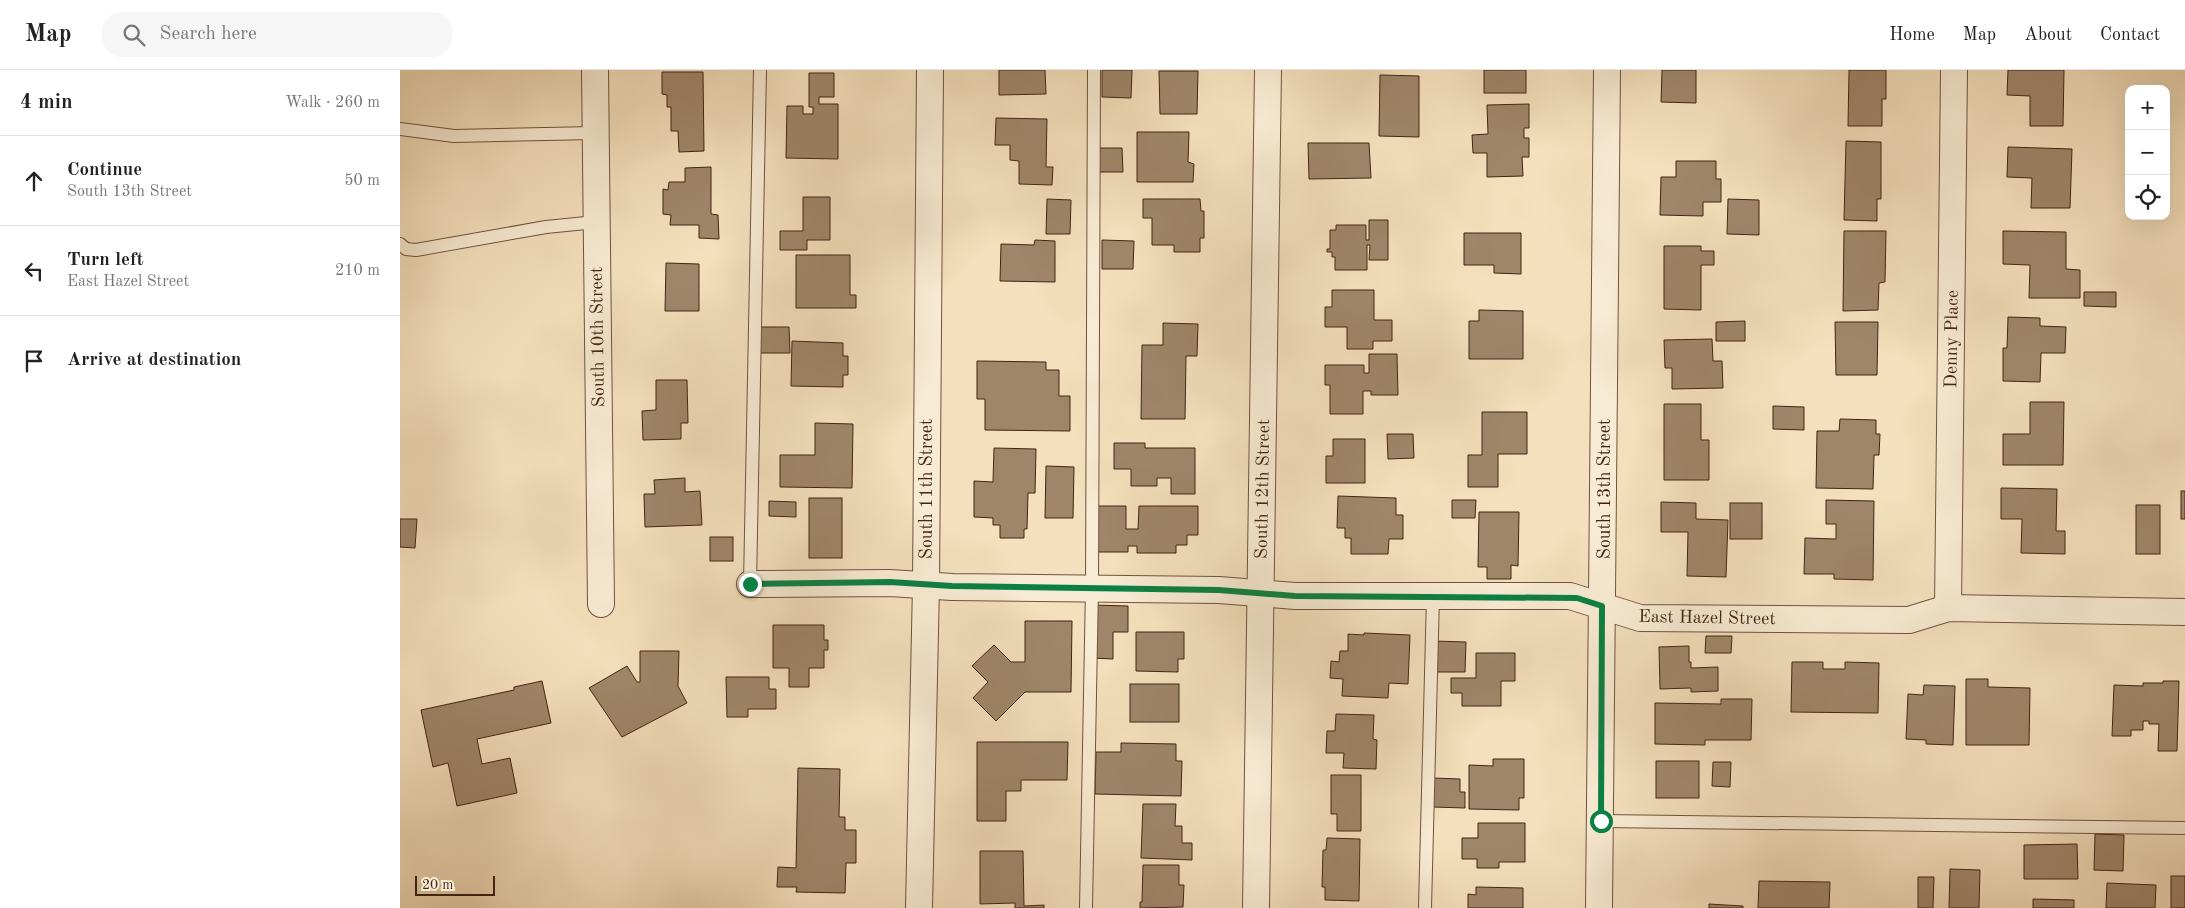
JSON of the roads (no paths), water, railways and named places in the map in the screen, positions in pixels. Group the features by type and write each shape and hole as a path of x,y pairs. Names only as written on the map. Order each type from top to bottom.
{"street":[{"name":"South 10th Street","path":"595,70 601,604"},
{"name":"South 11th Street","path":"920,908 926,585 930,70"},
{"name":"South 12th Street","path":"1256,908 1268,70"},
{"name":"South 13th Street","path":"1599,908 1607,70"},
{"name":"Denny Place","path":"1948,608 1954,70"},
{"name":"East Hazel Street","path":"750,584 890,582 926,585 1219,590 1295,596 1570,596 1640,618 1909,620 1948,608 2185,612"}],"lane":[{"path":"750,584 760,70"},
{"path":"1086,908 1092,587 1094,70"},
{"path":"400,129 454,136 595,133"},
{"path":"400,244 406,249 416,250 546,227 596,222"},
{"path":"1425,908 1433,596"},
{"path":"1601,821 2185,828"}]}
